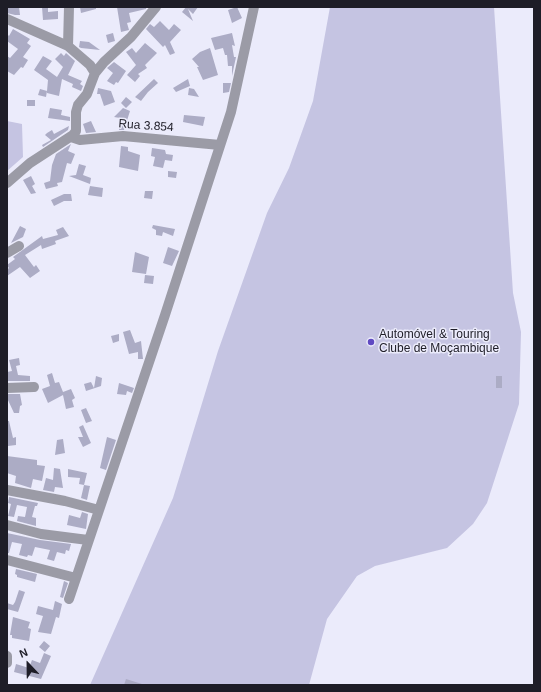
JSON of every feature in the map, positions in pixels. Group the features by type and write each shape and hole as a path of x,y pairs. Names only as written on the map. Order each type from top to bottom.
{"street":[{"path":"68,46 69,7"},
{"path":"7,183 30,163 61,141 71,137 76,131 76,112 91,87 95,73 104,62 131,37 156,7"},
{"path":"69,599 220,146 238,82 254,7"},
{"path":"7,19 68,46 90,65 95,73"},
{"name":"Rua 3.854","path":"71,137 80,140 123,136 220,146"},
{"path":"7,253 19,246"},
{"path":"7,388 34,387"},
{"path":"7,490 65,500 98,510"},
{"path":"7,524 41,534 88,540"},
{"path":"7,560 76,578"}],"shaded area":[{"name":"Automóvel & Touring Clube de Moçambique","path":"330,7 494,7 513,293 521,332 519,404 487,503 473,524 447,548 375,566 357,576 327,619 309,685 90,685 173,498 218,351 267,213 289,168 313,101"},
{"path":"7,121 22,124 23,157 7,171"}],"building":[{"path":"19,7 20,15 7,13 7,8"},
{"path":"42,7 48,7 48,12 58,11 58,19 43,20"},
{"path":"80,7 96,7 96,9 81,13"},
{"path":"117,7 146,7 146,9 129,13 131,22 127,23 129,30 121,32"},
{"path":"186,7 198,7 193,14 188,9 193,21 182,12"},
{"path":"237,7 242,18 232,23 228,10"},
{"path":"160,21 169,30 174,24 181,30 170,42 175,53 170,55 165,45 163,47 146,29 150,24 154,27"},
{"path":"13,29 30,39 27,43 31,46 23,57 28,60 23,68 21,67 14,75 7,71 7,56 10,58 18,49 7,41 7,34 9,36"},
{"path":"113,33 115,41 108,43 106,35"},
{"path":"232,33 235,46 232,45 234,57 236,57 232,76 232,66 228,66 227,55 225,55 223,48 215,50 211,38"},
{"path":"80,41 89,42 100,50 81,48 79,47"},
{"path":"145,43 157,53 145,65 147,68 138,74 140,76 135,82 127,75 136,65 126,52 132,48 136,53"},
{"path":"210,48 218,75 203,80 197,67 199,67 192,59 200,52"},
{"path":"61,53 64,56 66,53 75,61 68,75 82,81 80,84 83,86 81,91 72,87 73,84 62,79 59,96 47,93 48,80 34,70 43,56 52,61 46,69 57,77 63,67 55,59"},
{"path":"114,62 126,71 118,83 116,82 114,85 107,81 113,73 107,68"},
{"path":"154,79 158,83 141,101 135,97"},
{"path":"188,79 190,86 176,92 173,88"},
{"path":"223,83 231,83 229,92 223,93"},
{"path":"98,88 111,91 115,102 104,106 100,94 97,94"},
{"path":"189,88 194,89 199,97 188,95"},
{"path":"40,89 47,91 46,97 38,95"},
{"path":"126,97 132,102 126,108 121,103"},
{"path":"27,100 35,100 35,106 27,106"},
{"path":"50,108 62,110 61,115 70,117 70,121 48,118"},
{"path":"123,108 130,111 124,130 119,130 120,118 114,117"},
{"path":"184,115 205,117 203,126 183,122"},
{"path":"91,121 96,132 86,133 83,124"},
{"path":"69,126 68,130 43,147 42,145 51,140 45,135 47,133 52,130 54,134"},
{"path":"71,144 68,151 75,154 71,164 67,163 62,182 57,183 58,186 46,189 44,183 50,181 52,165 56,154"},
{"path":"121,146 128,147 128,151 140,155 138,171 119,167"},
{"path":"152,148 165,150 166,154 173,155 172,161 165,160 163,168 153,166 155,157 151,156"},
{"path":"79,164 86,166 83,175 91,178 90,184 69,176 76,175"},
{"path":"168,171 177,172 176,178 168,177"},
{"path":"31,176 35,184 32,186 36,193 31,194 23,180"},
{"path":"90,186 103,188 102,197 88,195"},
{"path":"145,191 153,191 152,199 144,198"},
{"path":"64,194 71,194 72,201 64,201 54,206 51,200"},
{"path":"153,225 175,229 173,236 163,232 162,236 156,235 156,230 152,228"},
{"path":"20,226 26,229 23,237 11,243"},
{"path":"63,227 69,236 55,241 56,244 42,249 41,245 25,255 34,267 36,265 40,271 30,278 20,267 7,276 7,270 9,268 7,265 15,259 13,257 42,236 43,239 58,235 56,230"},
{"path":"168,247 179,251 172,266 163,263"},
{"path":"135,252 149,257 146,274 132,272"},
{"path":"145,275 154,276 153,284 144,283"},
{"path":"130,330 135,343 141,341 143,359 138,359 138,352 129,354 123,332"},
{"path":"119,334 119,341 113,343 111,336"},
{"path":"19,358 20,365 16,366 18,375 30,376 30,381 8,381 7,372 12,371 9,360"},
{"path":"52,373 55,383 59,382 63,392 71,389 75,398 72,400 74,407 66,409 63,395 48,403 42,389 50,386 47,375"},
{"path":"96,376 102,378 101,386 86,391 84,384 91,382 94,388"},
{"path":"496,376 502,376 502,388 496,388"},
{"path":"119,383 134,388 132,393 127,391 126,395 117,394"},
{"path":"7,394 20,394 22,405 20,406 19,413 14,413 7,398"},
{"path":"86,408 92,421 86,423 81,410"},
{"path":"7,421 9,421 13,438 16,437 16,445 8,446"},
{"path":"83,425 91,443 83,447 78,437 83,437 79,427"},
{"path":"107,437 116,440 106,470 100,468"},
{"path":"63,439 65,453 55,455 57,440"},
{"path":"7,456 37,460 37,465 45,466 42,481 33,479 31,488 15,483 16,476 7,473"},
{"path":"54,468 60,469 63,488 55,487 54,492 43,490 46,478 53,480"},
{"path":"68,469 87,473 84,485 79,484 80,478 68,477"},
{"path":"84,485 90,486 87,500 81,498"},
{"path":"9,497 38,503 37,506 35,506 32,517 36,518 36,526 17,521 18,516 25,517 27,507 17,505 14,517 8,516 11,504 8,503"},
{"path":"82,512 88,514 86,529 67,525 69,515 80,518"},
{"path":"7,533 40,540 71,544 69,551 66,550 65,554 57,552 54,561 47,559 50,550 35,547 32,556 28,555 27,557 19,555 22,544 12,542 9,553 7,553"},
{"path":"16,569 37,574 35,582 17,577 15,574"},
{"path":"64,581 68,583 63,598 60,597"},
{"path":"19,590 25,592 18,612 7,609 7,603 13,605"},
{"path":"55,601 62,604 59,618 56,617 51,634 38,632 43,616 36,614 38,606 53,610"},
{"path":"13,617 30,622 28,628 31,629 29,641 12,638 12,635 10,635"},
{"path":"44,641 50,646 45,652 39,647"},
{"path":"44,653 51,656 41,679 14,672 16,664 29,668 32,660 40,663"},
{"path":"126,679 142,684 142,685 124,685"}],"place":[{"name":"Automóvel & Touring Clube de Moçambique","path":"371,342"}]}
